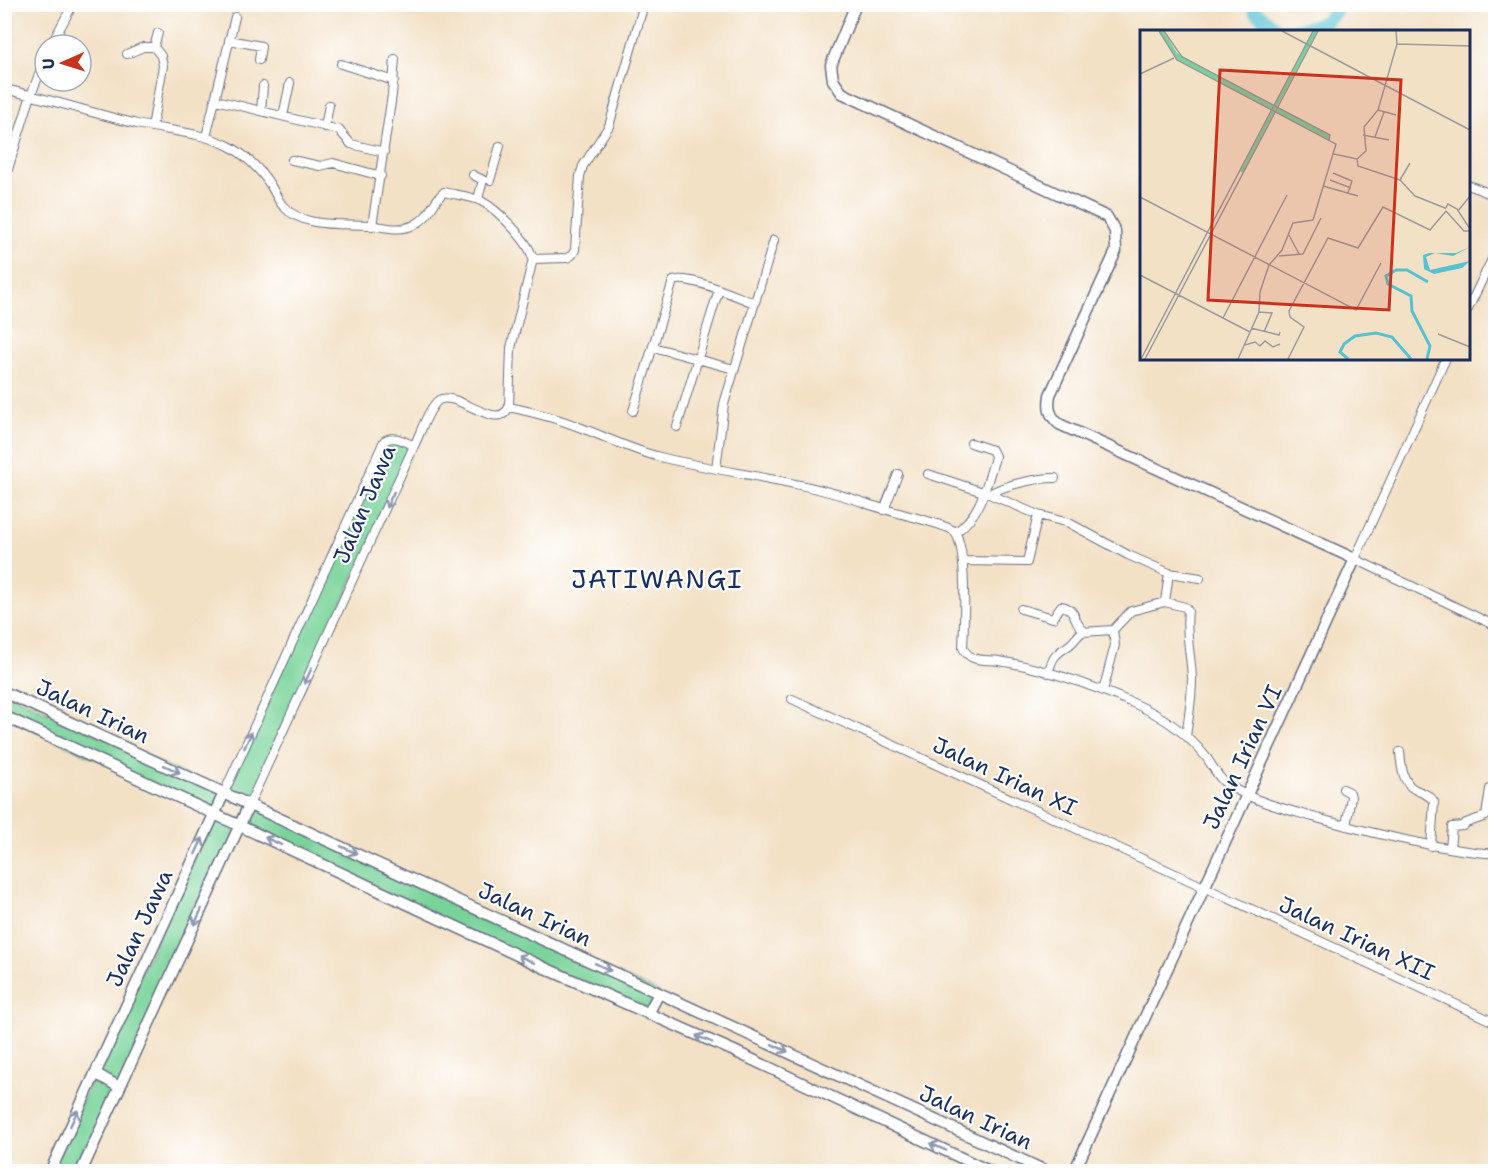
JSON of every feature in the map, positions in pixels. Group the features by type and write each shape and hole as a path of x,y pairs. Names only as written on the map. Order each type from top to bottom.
{"street":[{"path":"57,33 73,4"},
{"path":"533,259 567,258 575,250 580,176 609,126 644,4"},
{"path":"856,4 831,65 833,80 842,93 1107,217 1115,231 1116,251 1050,395 1049,413 1054,420 1496,626"},
{"path":"206,137 235,17"},
{"path":"154,47 158,33"},
{"path":"229,40 261,46 259,60"},
{"path":"127,54 143,47 154,47"},
{"path":"152,127 163,66 161,56 154,47"},
{"path":"372,226 381,176 395,59"},
{"path":"340,64 394,81"},
{"path":"283,117 290,83"},
{"path":"261,111 263,86"},
{"path":"4,89 152,127 206,137 228,146 240,153 268,181 283,206 299,217 318,223 372,226 396,230 413,226 428,216 439,196 444,192 478,200 490,206 525,241 533,259 511,348 509,407 507,412 494,416 453,400 439,400 433,407 414,446"},
{"path":"4,182 32,95"},
{"path":"216,100 339,130 351,144 384,152"},
{"path":"325,127 329,105"},
{"path":"478,200 490,180 500,146"},
{"path":"292,159 320,166 333,163 381,176"},
{"path":"473,175 490,180"},
{"path":"1470,186 1496,196"},
{"path":"716,469 724,404 774,240"},
{"path":"1470,305 1496,250"},
{"path":"633,411 673,281 679,279 719,289 754,303"},
{"path":"677,427 719,289"},
{"path":"652,347 734,369"},
{"name":"Jalan Irian VI","path":"1074,1172 1445,360"},
{"path":"509,407 577,426 641,452 823,490 884,510 943,525 956,532 963,561 963,648 966,654 978,660 999,662 1048,673 1103,691 1150,711 1170,722 1186,736 1224,782 1247,795 1288,810 1346,826 1431,846 1496,854"},
{"name":"Jalan Jawa","path":"50,1172 384,441 395,438 414,446 81,1172"},
{"path":"956,532 972,519 986,493 994,461 992,450 970,443"},
{"path":"884,510 898,474"},
{"path":"928,474 986,493 1038,515 1083,529 1128,555 1169,573 1200,578"},
{"path":"986,493 1040,479 1055,478"},
{"path":"963,561 1027,562 1038,515"},
{"path":"1165,603 1169,573"},
{"path":"1048,673 1054,656 1067,647 1079,633 1113,630 1131,611 1165,603 1185,608 1188,611 1186,631 1190,648 1192,680 1186,736"},
{"path":"1020,609 1053,618 1061,606 1068,608 1073,612 1077,625 1084,631"},
{"path":"1103,691 1115,645 1113,630"},
{"name":"Jalan Irian","path":"4,692 1048,1172"},
{"name":"Jalan Irian XI","path":"792,699 1204,886"},
{"name":"Jalan Irian","path":"4,716 648,1014 734,1051 991,1172"},
{"path":"1400,752 1403,771 1409,785 1430,796 1434,802 1431,846"},
{"path":"1343,789 1352,797 1346,826"},
{"path":"1450,848 1452,827 1463,826 1486,816 1488,793 1490,789 1496,789"},
{"name":"Jalan Irian XII","path":"1204,886 1496,1023"},
{"path":"648,1014 659,993"},
{"path":"95,1073 119,1087"}],"green space":[{"path":"389,438 414,446 250,805 659,993 648,1014 240,826 249,805 224,793"},
{"path":"5,692 224,793 214,813 240,826 81,1171 50,1171 214,814 5,716"}],"waterway":[{"path":"1253,4 1255,11 1278,30"},
{"path":"1288,30 1322,23 1339,4"}],"district":[{"name":"JATIWANGI","path":"657,579"}]}
